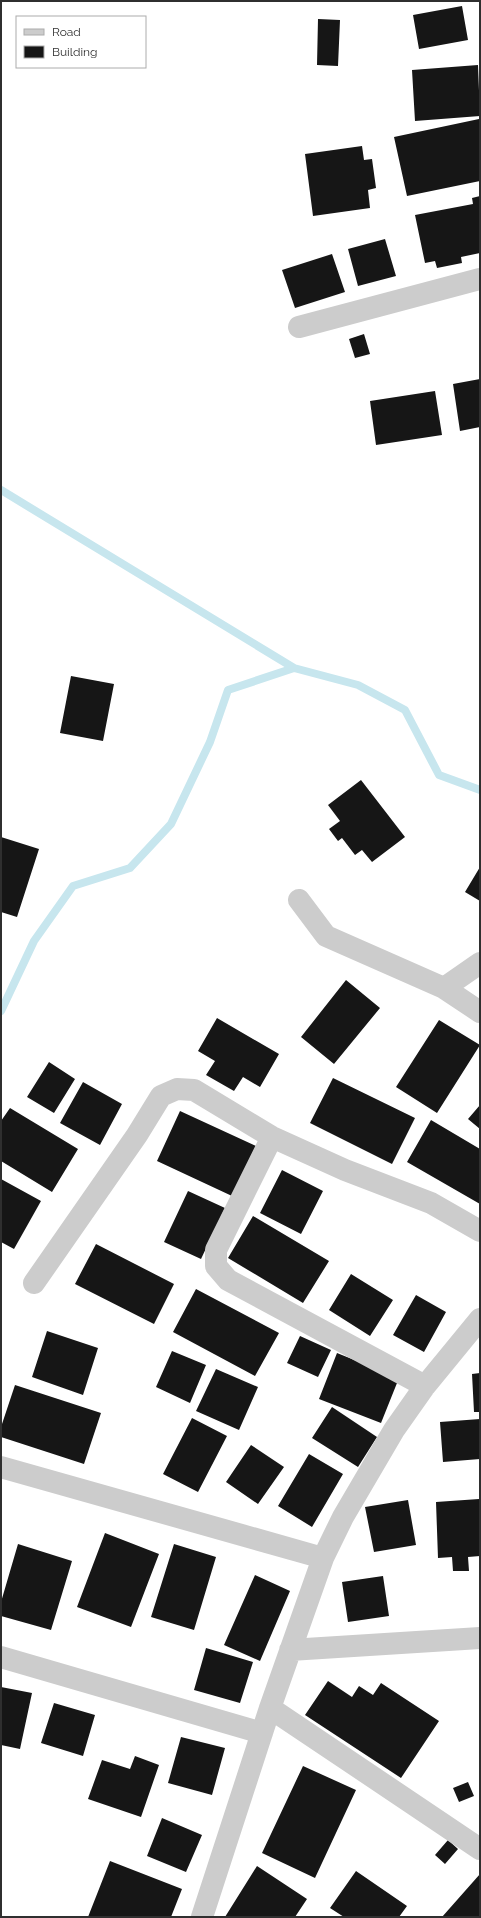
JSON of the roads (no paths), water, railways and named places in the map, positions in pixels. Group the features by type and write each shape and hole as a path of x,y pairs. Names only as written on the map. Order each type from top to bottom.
{"street":[{"path":"299,326 480,279"},
{"path":"299,900 326,936 444,988 480,1012"},
{"path":"444,988 480,963"},
{"path":"34,1283 136,1135 161,1096 176,1089 194,1090 272,1136 345,1170 431,1203 480,1232"},
{"path":"272,1136 216,1250 216,1266 228,1280 425,1386"},
{"path":"202,1917 270,1708 323,1558 343,1517 394,1430 425,1386 480,1319"},
{"path":"1,1467 323,1558"},
{"path":"290,1650 480,1638"},
{"path":"1,1657 262,1733"},
{"path":"270,1708 480,1849"}],"waterway":[{"path":"1,490 294,668"},
{"path":"1,1011 34,941 73,886 130,868 171,824 210,742 228,690 294,668 358,685 405,710 439,775 480,790"}]}
